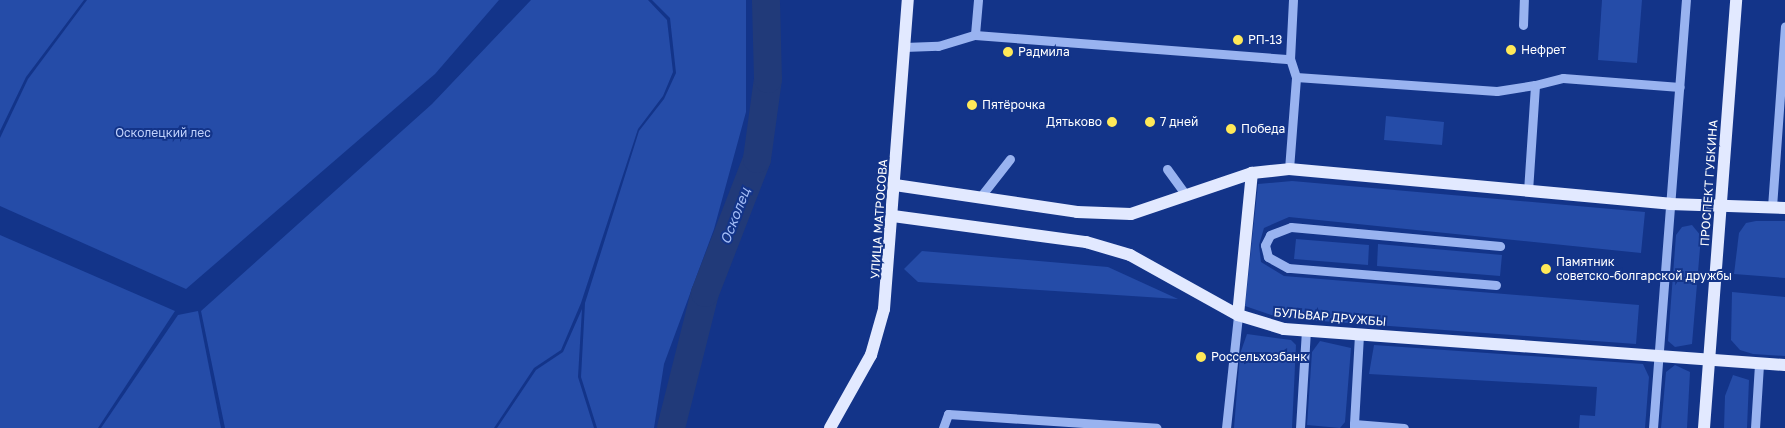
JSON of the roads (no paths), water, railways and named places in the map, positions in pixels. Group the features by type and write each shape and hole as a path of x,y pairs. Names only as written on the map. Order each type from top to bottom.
{"main road":[{"name":"УЛИЦА МАТРОСОВА","path":"830,428 878,336 893,216 908,0"},
{"name":"ПРОСПЕКТ ГУБКИНА","path":"1704,428 1736,0"},
{"path":"895,185 981,196 1077,212 1131,214 1252,173 1289,169 1670,204 1778,207"},
{"path":"1238,315 1252,173"},
{"name":"БУЛЬВАР ДРУЖБЫ","path":"893,216 1086,242 1130,255 1238,315 1306,330 1785,365"}],"street":[{"path":"975,35 978,0"},
{"path":"1289,169 1296,77 1290,59 1294,0"},
{"path":"1522,25 1524,0"},
{"path":"1654,428 1686,0"},
{"path":"1778,207 1785,26"},
{"path":"904,47 938,46 975,35 1290,59"},
{"path":"1296,77 1497,91 1563,78 1680,87"},
{"path":"1528,191 1535,85"},
{"path":"981,196 1010,159"},
{"path":"1167,169 1186,195"},
{"path":"1496,285 1288,268 1268,257 1265,245 1270,235 1291,227 1500,246"},
{"path":"1226,428 1238,315"},
{"path":"1300,428 1306,330"},
{"path":"1359,334 1354,426 1404,428"},
{"path":"1755,428 1759,364"},
{"path":"942,428 948,414 1157,428"}],"waterway":[{"name":"Осколец","path":"671,428 705,293 757,159 768,79 766,0"}],"place":[{"name":"РП-13","path":"1238,40"},
{"name":"Нефрет","path":"1511,50"},
{"name":"Радмила","path":"1008,52"},
{"name":"Пятёрочка","path":"972,105"},
{"name":"Дятьково","path":"1112,122"},
{"name":"7 дней","path":"1150,122"},
{"name":"Победа","path":"1231,129"},
{"name":"Памятник советско-болгарской дружбы","path":"1546,269"},
{"name":"Россельхозбанк","path":"1201,357"}],"park label":[{"name":"Осколецкий лес","path":"163,133"}]}
